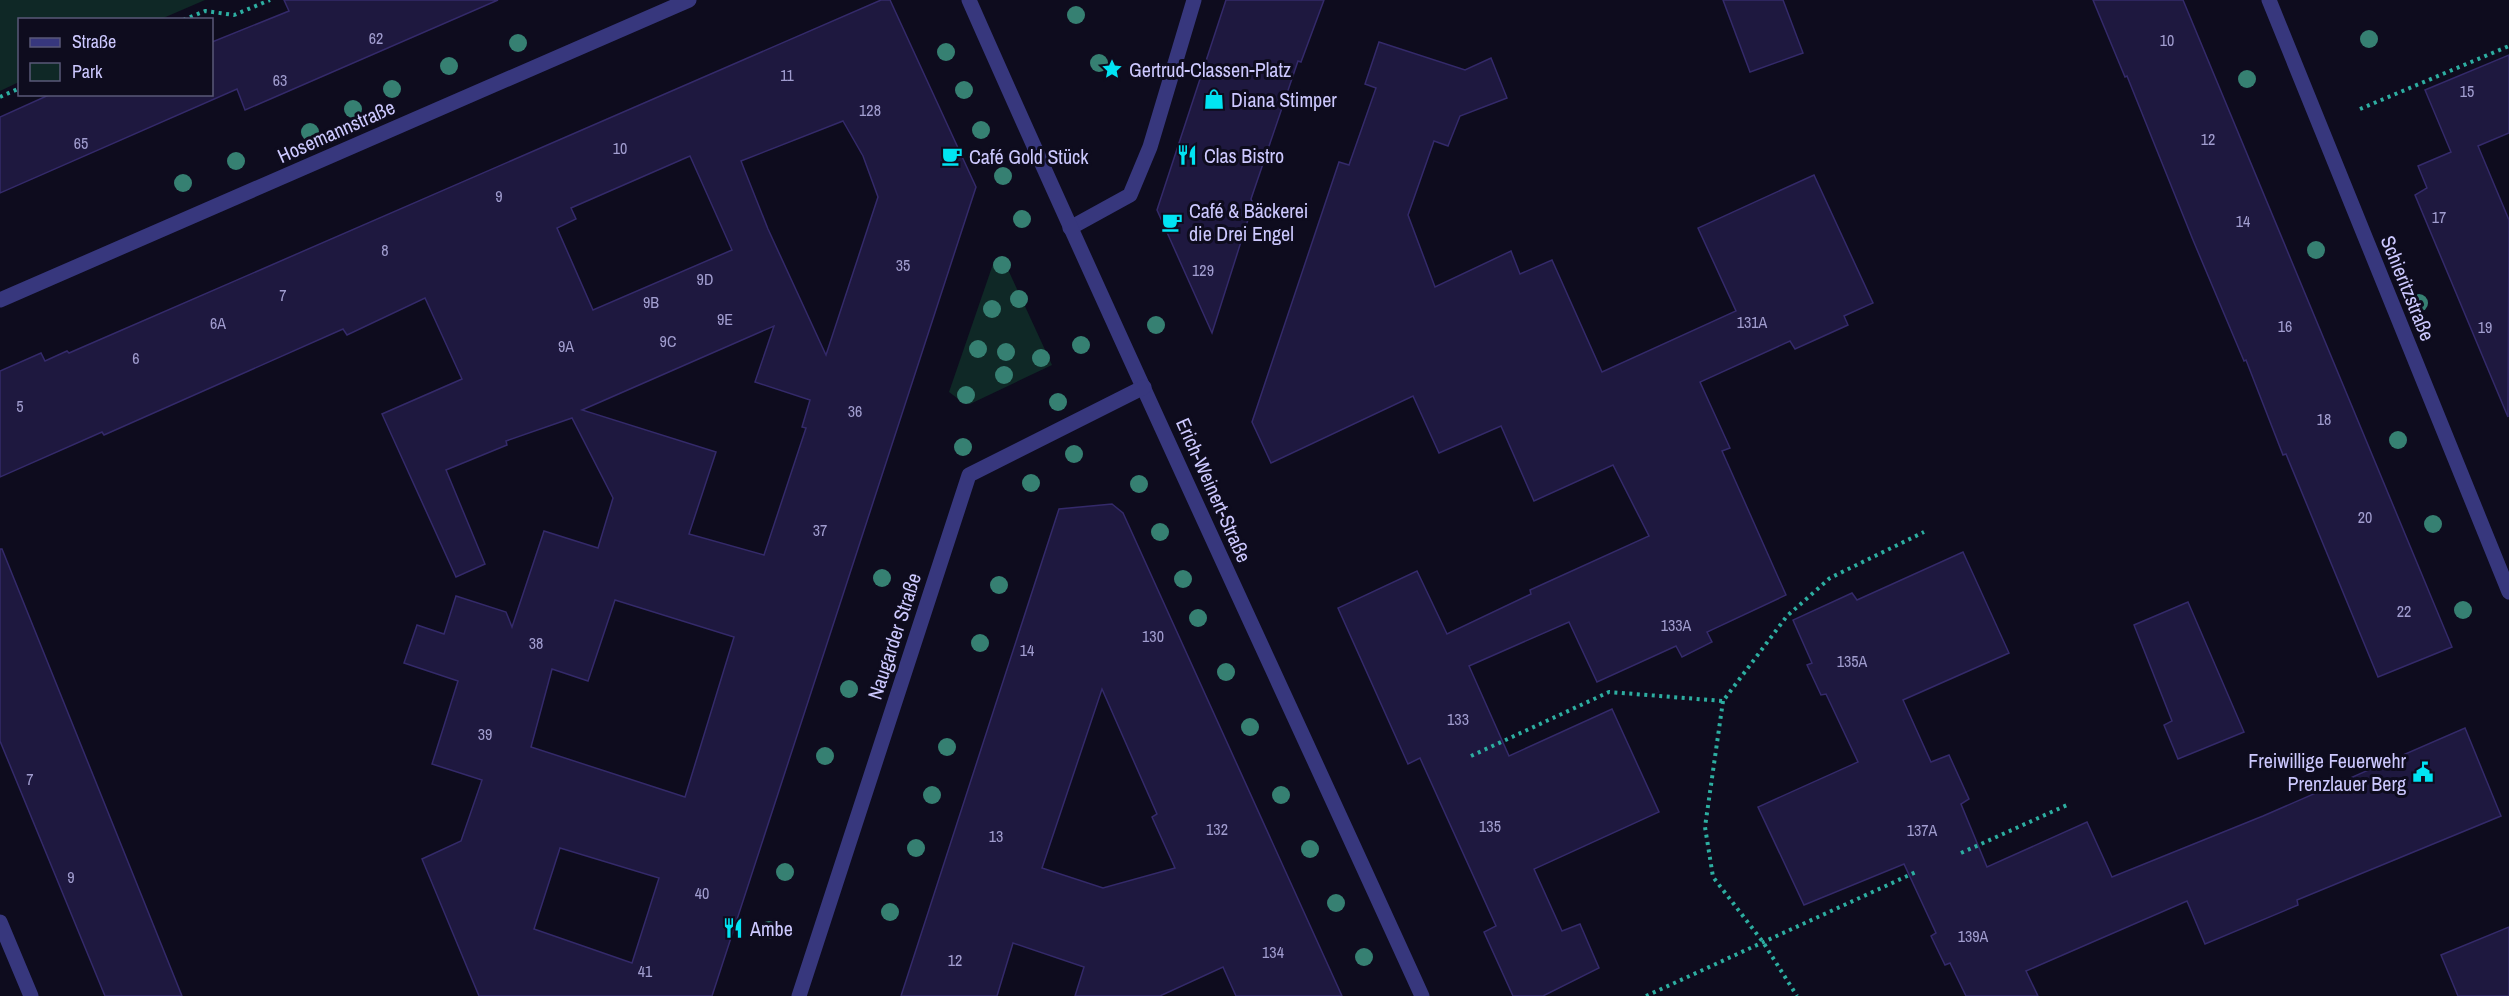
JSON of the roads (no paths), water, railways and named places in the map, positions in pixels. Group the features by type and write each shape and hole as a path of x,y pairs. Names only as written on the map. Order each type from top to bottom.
{"street":[{"name":"Hosemannstraße","path":"0,300 689,0"},
{"name":"Erich-Weinert-Straße","path":"969,0 1070,228 1422,996"},
{"path":"1070,228 1130,195 1150,147 1194,0"},
{"name":"Schieritzstraße","path":"2269,0 2509,592"},
{"name":"Naugarder Straße","path":"799,996 969,475 1144,387"},
{"path":"0,922 31,996"}],"place":[{"name":"Gertrud-Classen-Platz","path":"1112,69"},
{"name":"Diana Stimper","path":"1214,99"},
{"name":"Clas Bistro","path":"1187,155"},
{"name":"Café Gold Stück","path":"952,156"},
{"name":"Café & Bäckerei die Drei Engel","path":"1172,222"},
{"name":"Freiwillige Feuerwehr Prenzlauer Berg","path":"2423,772"},
{"name":"Ambe","path":"733,928"}]}
